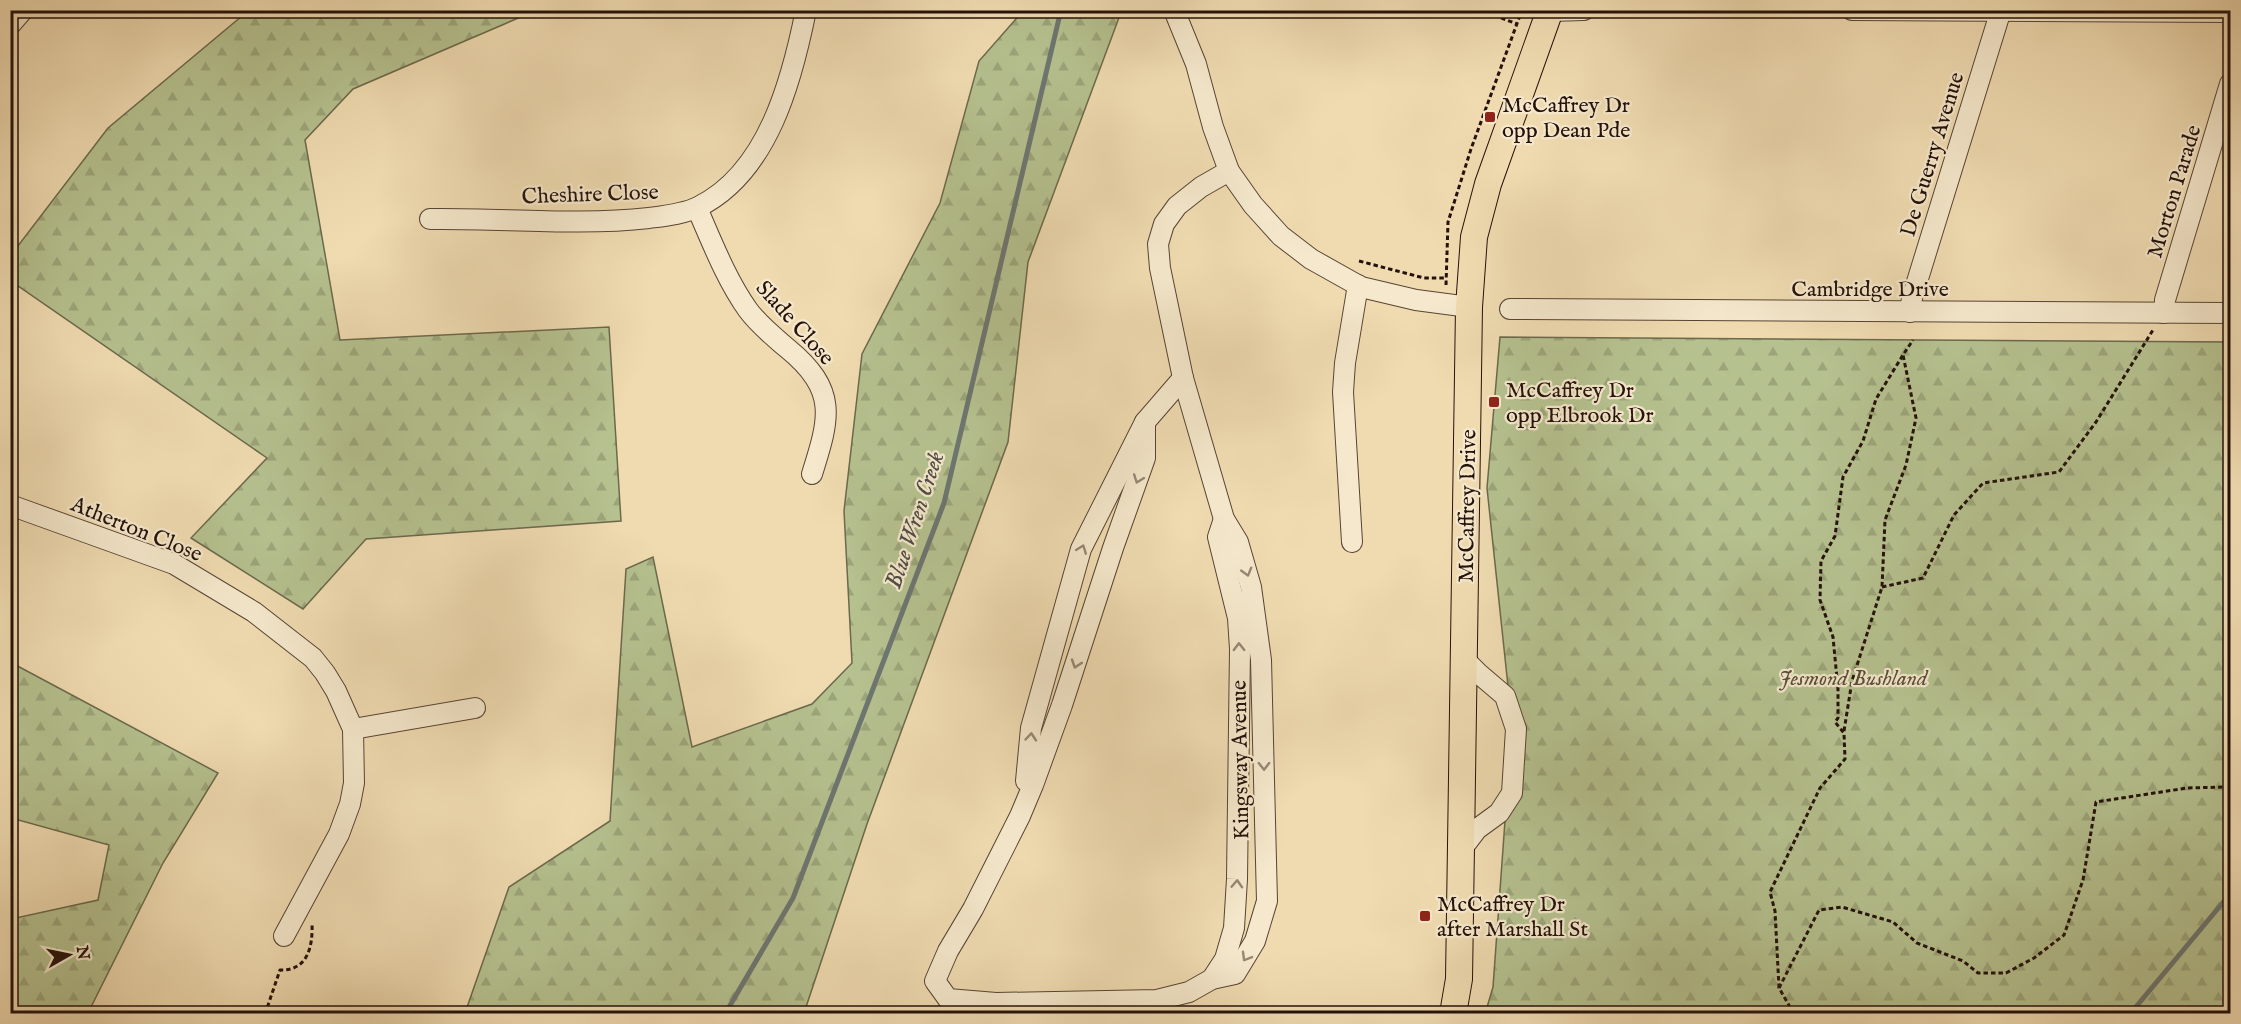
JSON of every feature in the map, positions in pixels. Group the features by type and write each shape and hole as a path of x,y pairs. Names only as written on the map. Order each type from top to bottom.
{"main road":[{"name":"McCaffrey Drive","path":"1453,1014 1459,979 1469,307 1474,237 1488,184 1550,10"}],"street":[{"path":"10,25 23,10"},
{"name":"Cheshire Close","path":"430,219 568,222 666,216 697,208 733,181 767,137 791,74 806,10"},
{"path":"1174,10 1196,64 1228,171 1253,205 1281,236 1311,260 1358,285 1416,300 1469,307"},
{"path":"1550,10 1584,10"},
{"path":"1852,10 2230,12"},
{"name":"De Guerry Avenue","path":"1910,312 1912,298 2001,11"},
{"name":"Morton Parade","path":"2164,313 2165,300 2230,84"},
{"name":"Kingsway Avenue","path":"1145,422 1145,458 1062,705 1020,816 934,981 948,999 996,1004 1157,1000 1189,992 1212,979 1236,974 1255,941 1267,901 1261,660 1251,587 1238,542 1224,519 1183,378 1160,268 1158,243 1160,233 1177,206 1228,171"},
{"name":"Slade Close","path":"697,208 729,279 748,311 813,373 822,388 827,421 812,474"},
{"path":"1352,543 1343,392 1345,363 1358,285"},
{"name":"Cambridge Drive","path":"1510,309 2230,313"},
{"name":"Kingsway Avenue","path":"1020,816 1028,771 1031,728 1081,549 1145,422 1183,378"},
{"name":"Atherton Close","path":"10,506 174,564 215,587 254,612 313,658 336,691 352,729 355,764 350,804 339,834 284,936"},
{"name":"Kingsway Avenue","path":"1212,979 1225,959 1234,928 1238,879 1239,639 1238,618 1218,537 1224,519"},
{"path":"1461,850 1477,829 1499,813 1512,793 1516,729 1505,696 1463,658"},
{"path":"352,729 475,708"}],"path":[{"path":"1480,10 1517,24"},
{"path":"1446,285 1448,222 1471,148 1522,10"},
{"path":"1359,261 1424,278 1446,278"},
{"path":"1882,586 1923,578 1954,514 1983,483 2059,472 2096,422 2164,313"},
{"path":"1844,733 1835,722 1838,718 1838,689 1833,637 1820,600 1821,561 1834,536 1843,477 1863,441 1876,399 1913,340"},
{"path":"1794,1014 1779,988 1775,911 1770,892 1820,788 1845,759 1844,733 1852,681 1882,586 1885,520 1906,465 1916,418 1902,355"},
{"path":"1779,988 1819,910 1842,907 1893,922 1917,943 1963,961 1978,973 2006,974 2034,958 2064,935 2083,880 2096,802 2187,788 2226,788 2230,785"},
{"path":"265,1014 279,970"}],"green space":[{"path":"1116,10 1120,15 1028,262 1008,442 867,824 804,1013 465,1013 509,887 610,821 626,569 653,557 692,747 812,704 852,663 844,511 862,354 940,203 979,61 1023,11"},
{"path":"248,11 675,11 523,16 353,89 305,140 340,340 609,327 621,521 366,539 303,609 191,538 267,458 11,281 11,255 108,128"},
{"name":"Jesmond Bushland","path":"1500,337 2230,342 2230,1013 1485,1014 1493,987 1512,724 1487,488"},
{"path":"10,662 218,773 163,863 88,1013 11,1013 11,919 98,900 109,845 11,818"}],"waterway":[{"name":"Blue Wren Creek","path":"725,1014 793,898 944,503 1061,10"},
{"path":"2130,1014 2230,894"}],"place":[{"name":"McCaffrey Dr opp Dean Pde","path":"1490,117"},
{"name":"McCaffrey Dr opp Elbrook Dr","path":"1494,402"},
{"name":"McCaffrey Dr after Marshall St","path":"1425,916"}]}
